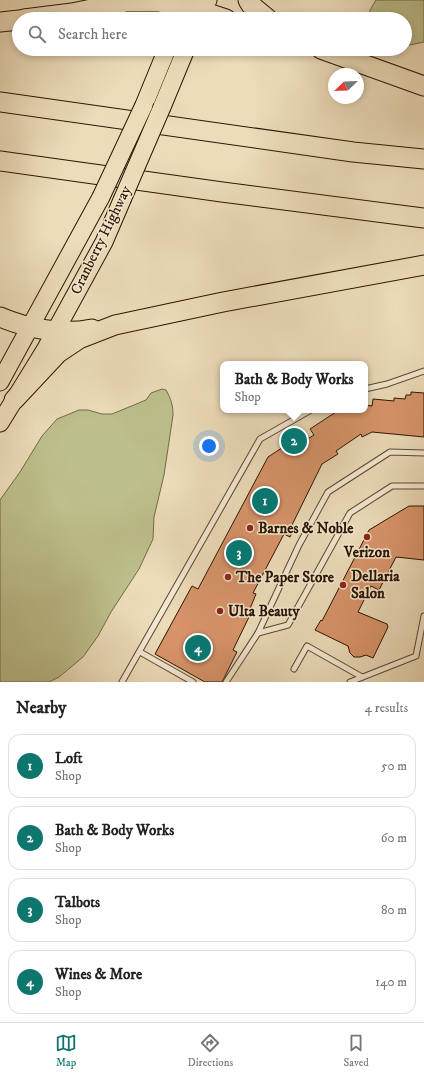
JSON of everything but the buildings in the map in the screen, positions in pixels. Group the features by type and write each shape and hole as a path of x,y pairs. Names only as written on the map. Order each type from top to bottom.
{"highway":[{"path":"75,12 107,0"},
{"path":"248,0 251,5 260,12"},
{"path":"77,12 126,2 159,2 204,12"},
{"path":"0,22 12,21"},
{"path":"340,56 424,86"},
{"path":"0,102 338,150 424,159"},
{"path":"0,161 424,218"},
{"path":"0,317 31,327 55,331 83,331 230,301 424,265"},
{"path":"14,400 58,353 79,339 116,325"}],"main road":[{"name":"Cranberry Highway","path":"0,382 101,197 144,105 164,56"},
{"name":"Cranberry Highway","path":"0,423 55,331 104,242 183,56"}],"lane":[{"path":"368,388 387,384 424,371"},
{"path":"122,682 260,439 306,413"},
{"path":"226,682 258,633 299,545 328,492 390,452 424,453"},
{"path":"258,633 288,625 350,513 392,486 424,486"},
{"path":"350,682 416,656 424,616"},
{"path":"294,669 307,646 362,677"},
{"path":"140,652 193,682"}],"green space":[{"path":"376,0 424,0 424,42 412,45 412,12 370,12"},
{"path":"162,389 166,390 169,396 173,415 164,475 154,517 153,539 139,569 111,612 98,636 83,657 59,677 49,682 0,682 0,500 20,472 42,436 57,419 79,410 88,410 102,414 112,414 146,400 151,393"}],"place":[{"name":"Bath & Body Works","path":"294,441"},
{"name":"Loft","path":"265,501"},
{"name":"Barnes & Noble","path":"250,528"},
{"name":"Verizon","path":"367,537"},
{"name":"Talbots","path":"239,553"},
{"name":"The Paper Store","path":"228,577"},
{"name":"Dellaria Salon","path":"343,585"},
{"name":"Ulta Beauty","path":"220,611"},
{"name":"Wines & More","path":"198,648"}]}
